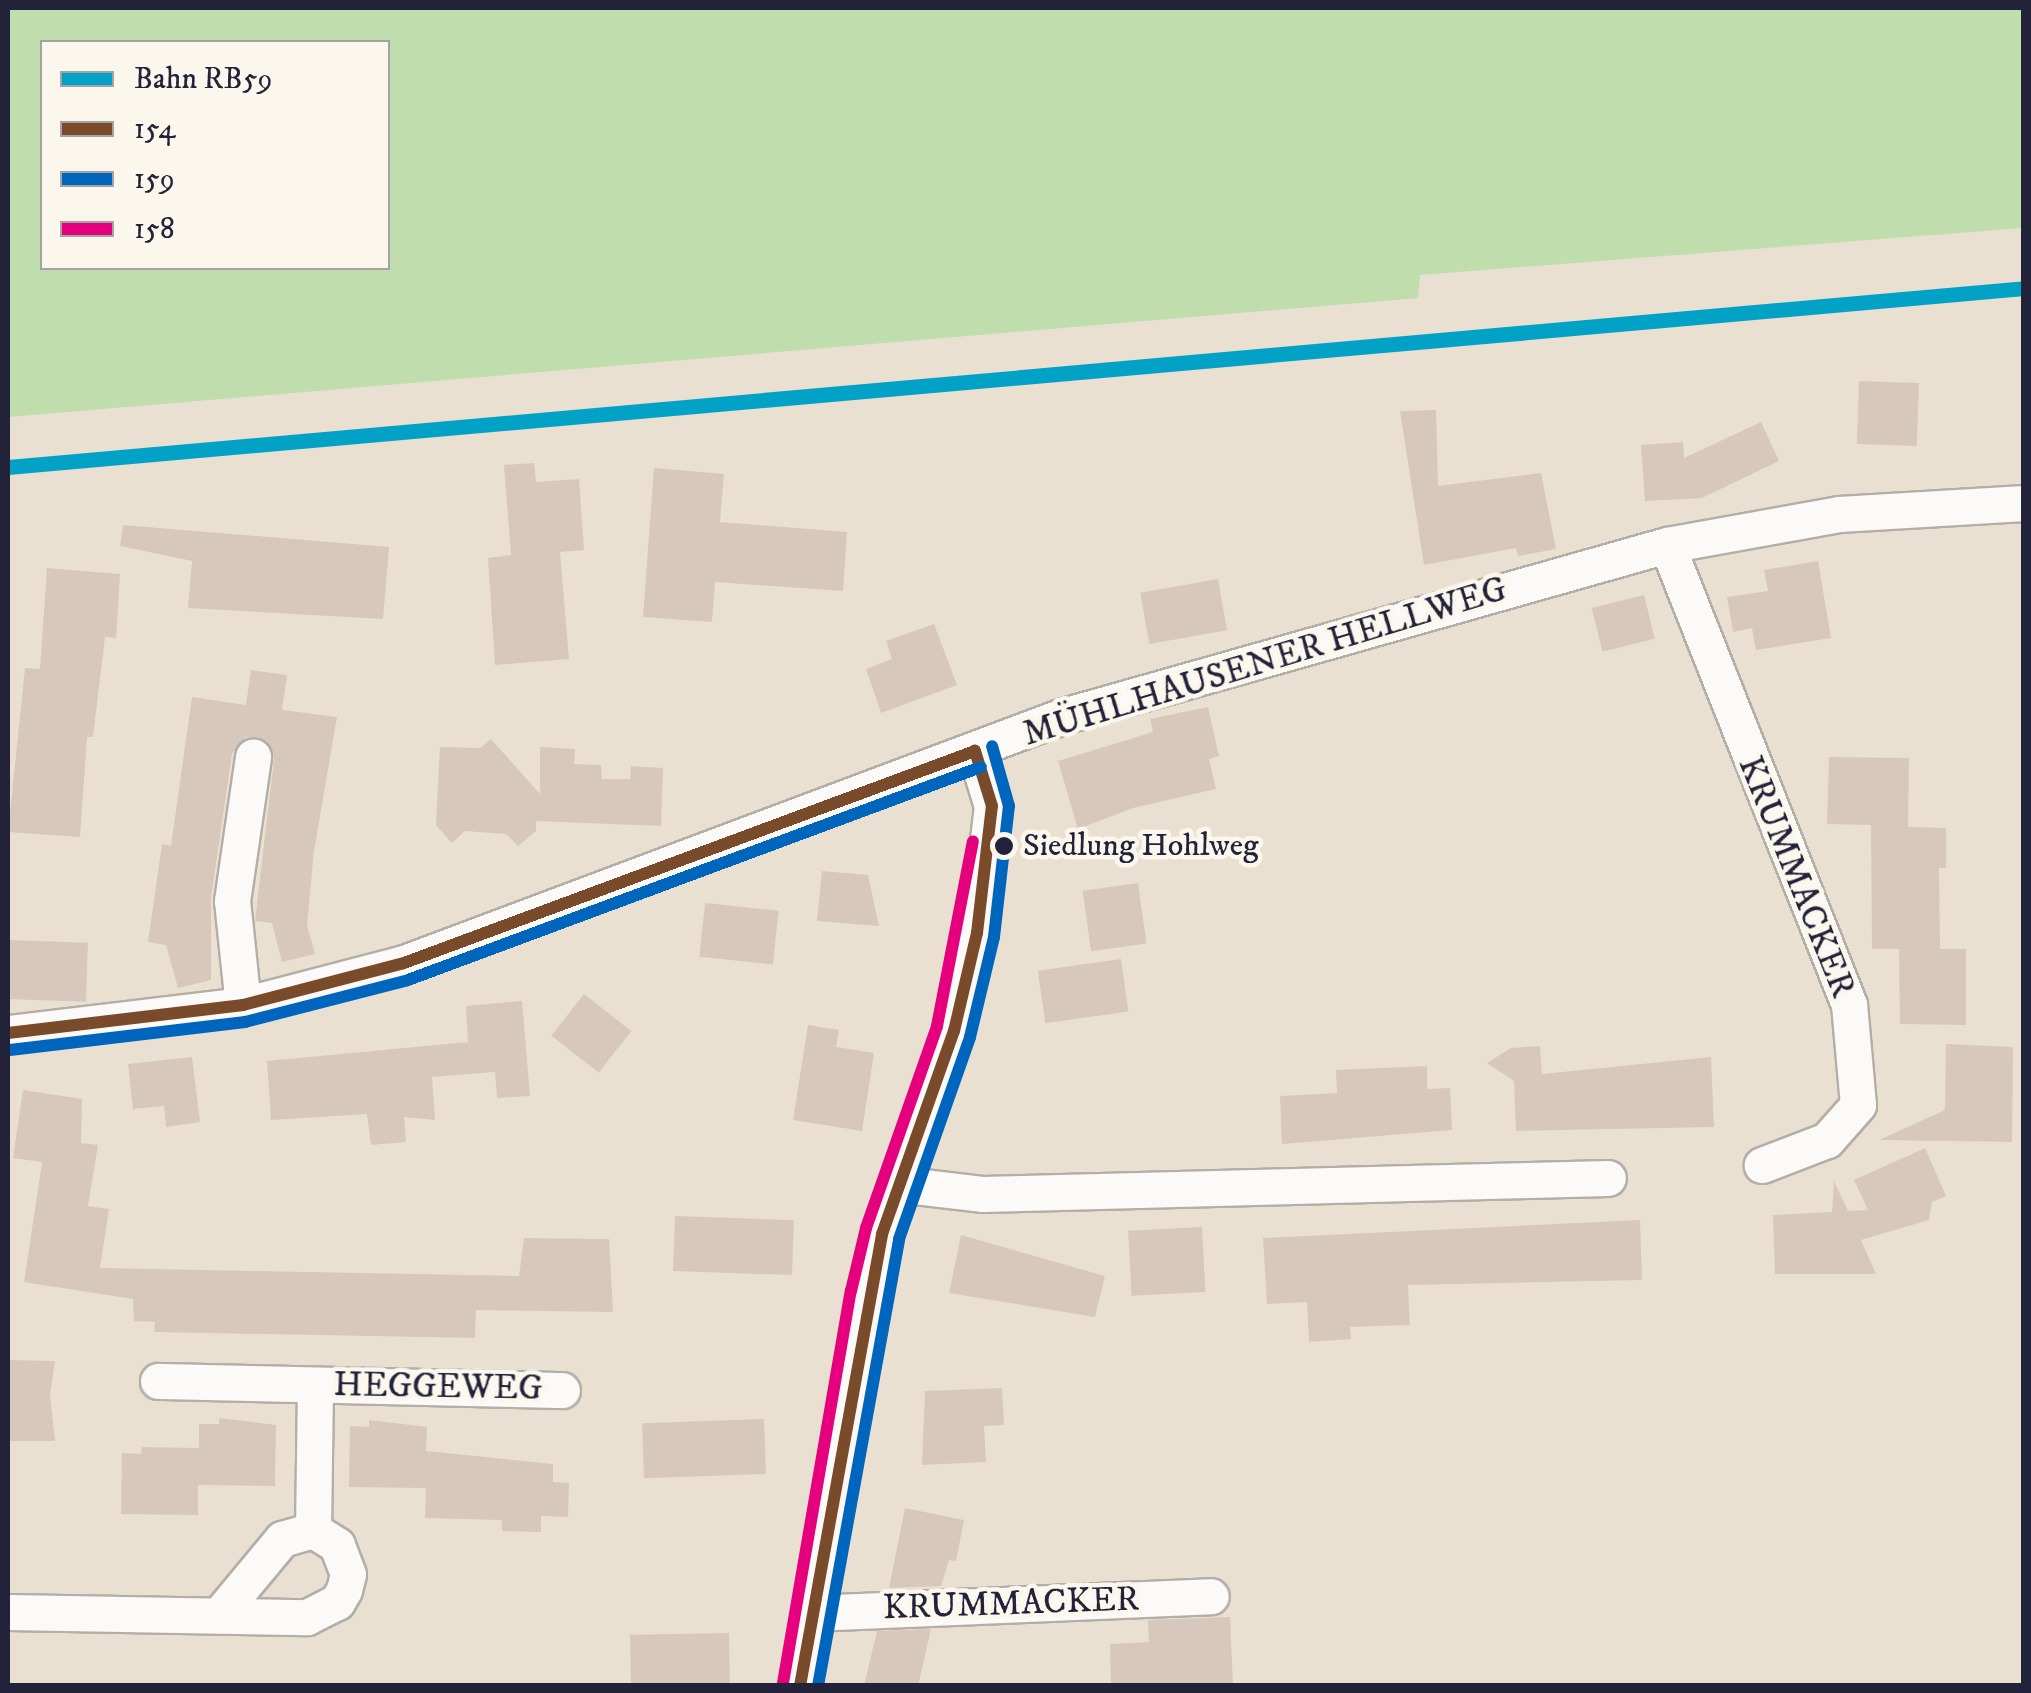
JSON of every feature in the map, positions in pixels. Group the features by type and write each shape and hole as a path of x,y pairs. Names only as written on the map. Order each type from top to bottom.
{"street":[{"name":"MÜHLHAUSENER HELLWEG","path":"8,1034 243,1005 404,963 975,752 1062,716 1666,545 1839,514 2024,503"},
{"name":"KRUMMACKER","path":"1666,545 1850,1004 1858,1105 1827,1140 1762,1166"},
{"path":"800,1686 868,1295 898,1184 954,1031 978,933 992,806 975,752"},
{"path":"243,1005 232,901 253,757"},
{"path":"898,1184 983,1194 1608,1178"},
{"name":"HEGGEWEG","path":"158,1381 562,1390"},
{"name":"HEGGEWEG","path":"313,1530 314,1385"},
{"path":"8,1612 307,1617 337,1602 348,1574 337,1546 313,1530 282,1538 219,1615"},
{"name":"KRUMMACKER","path":"811,1613 1210,1596"}],"green space":[{"path":"8,8 2023,8 2023,228 1420,275 1418,298 8,417"}],"building":[{"path":"1859,381 1919,383 1917,446 1857,444"},
{"path":"1436,410 1438,486 1541,473 1556,549 1518,556 1516,548 1424,565 1400,411"},
{"path":"1761,422 1779,461 1702,498 1645,501 1641,445 1683,442 1684,458"},
{"path":"534,463 536,482 579,479 584,550 560,552 569,659 495,665 488,558 511,555 504,465"},
{"path":"654,468 724,474 720,522 847,532 843,591 715,582 712,622 643,617"},
{"path":"123,525 389,547 383,619 188,608 192,561 120,546"},
{"path":"1818,561 1831,638 1756,650 1752,628 1733,632 1727,597 1768,591 1764,570"},
{"path":"47,568 120,574 116,638 105,637 93,737 87,737 80,837 8,832 25,668 40,669"},
{"path":"1218,579 1227,630 1149,644 1140,593"},
{"path":"1644,595 1655,639 1602,652 1592,608"},
{"path":"934,624 957,685 881,713 866,669 892,659 886,641"},
{"path":"251,670 287,675 282,710 337,717 314,851 307,925 315,954 282,962 272,923 255,921 274,759 267,741 246,737 232,754 211,898 211,980 178,988 166,945 148,942 162,844 171,846 192,697 246,705"},
{"path":"1208,707 1219,756 1209,759 1216,789 1133,808 1078,829 1058,761 1153,732 1150,719"},
{"path":"491,739 540,794 540,747 575,749 574,764 601,765 602,779 630,779 631,766 663,768 661,826 536,821 536,831 518,846 506,834 465,831 452,843 436,825 440,747 480,748"},
{"path":"1829,757 1909,758 1908,827 1946,828 1946,868 1939,868 1940,949 1966,949 1966,1025 1900,1024 1899,949 1872,949 1871,825 1827,824"},
{"path":"822,871 868,875 879,926 817,921"},
{"path":"1138,883 1146,943 1091,951 1083,891"},
{"path":"705,903 779,911 773,964 699,957"},
{"path":"8,940 88,943 86,1002 8,999"},
{"path":"1121,959 1128,1011 1045,1023 1038,971"},
{"path":"584,994 631,1031 599,1073 551,1036"},
{"path":"522,1001 530,1096 497,1098 495,1072 432,1077 435,1120 404,1117 406,1142 371,1145 367,1114 271,1120 267,1061 468,1042 466,1006"},
{"path":"808,1025 839,1030 836,1047 874,1053 862,1131 793,1120"},
{"path":"1946,1044 2013,1047 2012,1142 1879,1140 1945,1110"},
{"path":"1540,1046 1542,1074 1711,1057 1714,1127 1516,1131 1514,1081 1487,1063 1511,1048"},
{"path":"192,1057 200,1122 166,1127 164,1106 133,1109 128,1064"},
{"path":"1427,1066 1427,1089 1450,1088 1452,1130 1282,1144 1280,1096 1337,1093 1336,1070"},
{"path":"23,1090 82,1099 81,1143 98,1145 88,1206 109,1209 100,1268 519,1276 524,1238 609,1239 613,1312 476,1310 475,1338 154,1332 155,1322 134,1321 133,1299 24,1282 42,1162 13,1158"},
{"path":"1925,1148 1946,1196 1932,1202 1929,1220 1861,1240 1876,1274 1775,1274 1773,1215 1832,1212 1834,1181 1848,1211 1868,1210 1854,1180"},
{"path":"675,1216 794,1220 792,1275 673,1271"},
{"path":"1640,1220 1642,1280 1408,1285 1410,1325 1350,1327 1351,1339 1309,1342 1307,1302 1267,1304 1263,1238"},
{"path":"1202,1227 1205,1292 1132,1296 1128,1231"},
{"path":"961,1235 1105,1276 1095,1317 949,1293"},
{"path":"8,1360 55,1361 50,1395 55,1441 8,1441"},
{"path":"1002,1388 1004,1425 984,1426 986,1462 922,1465 925,1391"},
{"path":"219,1418 276,1425 275,1486 198,1485 198,1515 121,1514 122,1453 141,1454 142,1447 199,1448 199,1424 219,1424"},
{"path":"764,1419 766,1474 644,1478 642,1423"},
{"path":"369,1420 427,1427 426,1451 553,1464 553,1482 569,1483 568,1517 541,1516 541,1532 502,1531 502,1520 425,1518 426,1488 349,1487 350,1426 369,1427"},
{"path":"905,1508 964,1520 956,1561 949,1560 941,1586 889,1588"},
{"path":"1230,1617 1233,1686 1111,1686 1110,1644 1149,1642 1148,1620"},
{"path":"931,1629 918,1686 864,1686 877,1631"},
{"path":"729,1633 730,1684 631,1686 630,1635"}],"rail line":[{"name":"RB59","path":"8,467 2024,288"}],"transit line":[{"name":"159","path":"818,1686 899,1239 970,1037 994,937 1009,806 992,746"},
{"name":"154","path":"8,1033 243,1005 404,963 975,751"},
{"name":"154","path":"800,1686 882,1234 954,1031 977,933 992,806 975,751"},
{"name":"159","path":"10,1050 245,1022 408,980 981,767"},
{"name":"158","path":"783,1683 851,1291 866,1228 937,1026 973,841"}],"place":[{"name":"Siedlung Hohlweg","path":"1004,846"}]}
